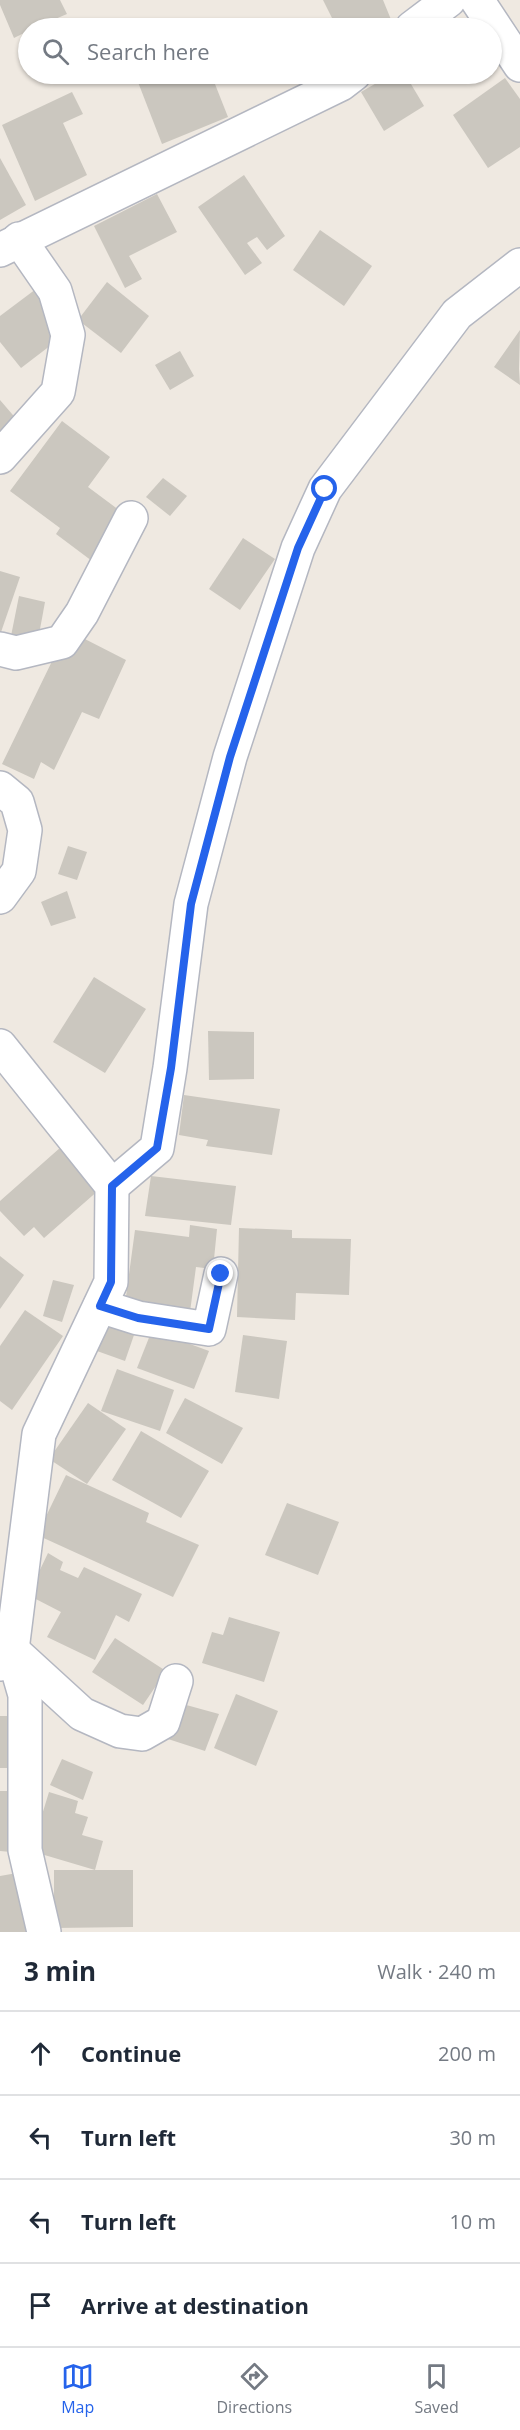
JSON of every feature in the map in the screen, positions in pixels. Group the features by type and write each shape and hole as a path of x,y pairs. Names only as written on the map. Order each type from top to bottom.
{"street":[{"path":"425,18 448,0"},
{"path":"477,0 489,18"},
{"path":"502,38 520,65"},
{"path":"0,457 58,392 68,335 55,291 9,244 341,84"},
{"path":"112,1186 157,1148 171,1068 191,904 230,757 298,548 325,489 457,314 520,265"},
{"path":"0,649 16,653 62,642 82,613 131,518"},
{"path":"0,788 17,802 25,830 19,871 0,897"},
{"path":"0,1046 112,1186 111,1282 39,1434 6,1657 25,1695 25,1850 44,1932"},
{"path":"100,1306 138,1318 209,1329 221,1274"},
{"path":"6,1657 82,1714 120,1731 142,1734 163,1722 176,1681"}],"building":[{"path":"0,0 60,0 67,14 58,18 18,18 18,36 14,38"},
{"path":"323,0 383,0 390,18 332,18"},
{"path":"505,78 520,99 520,147 488,168 453,115 497,84 502,84"},
{"path":"139,84 215,84 228,117 162,144"},
{"path":"375,84 411,84 424,106 384,131 361,92"},
{"path":"72,92 83,114 63,123 87,175 35,201 2,125"},
{"path":"0,158 26,205 0,220"},
{"path":"244,175 285,236 267,250 257,237 247,243 262,263 245,275 198,207"},
{"path":"157,194 177,232 129,256 142,279 125,288 94,226"},
{"path":"320,230 372,266 344,306 293,270"},
{"path":"107,282 149,316 121,353 78,320"},
{"path":"36,289 55,342 21,368 0,342 0,316"},
{"path":"520,330 519,369 520,385 494,367"},
{"path":"180,351 194,376 170,390 155,365"},
{"path":"0,400 24,428 0,449"},
{"path":"62,421 110,457 88,487 127,516 92,561 56,534 60,528 10,491"},
{"path":"163,478 187,496 170,516 146,497"},
{"path":"243,538 275,559 240,610 209,589"},
{"path":"0,571 20,577 0,635"},
{"path":"19,596 45,602 38,640 11,636"},
{"path":"79,636 126,660 99,719 82,712 54,770 41,762 34,779 2,764 57,651 68,658"},
{"path":"68,846 87,852 77,880 58,874"},
{"path":"67,891 76,918 51,926 41,902"},
{"path":"94,977 146,1009 105,1073 53,1042"},
{"path":"208,1031 254,1032 254,1079 209,1080"},
{"path":"184,1095 280,1109 272,1155 206,1146 208,1140 179,1135"},
{"path":"61,1147 100,1189 44,1238 34,1227 24,1236 0,1211 0,1201"},
{"path":"151,1176 236,1186 231,1225 145,1216"},
{"path":"190,1225 217,1229 213,1269 196,1267 190,1312 125,1304 135,1230 189,1237"},
{"path":"239,1228 292,1230 292,1238 351,1239 349,1295 296,1293 295,1320 237,1317"},
{"path":"0,1256 24,1275 0,1309"},
{"path":"53,1280 74,1285 62,1322 43,1316"},
{"path":"25,1310 63,1336 12,1410 0,1401 0,1346"},
{"path":"106,1325 134,1335 125,1361 97,1351"},
{"path":"152,1330 209,1351 194,1389 137,1368"},
{"path":"243,1335 287,1341 279,1399 235,1392"},
{"path":"117,1369 174,1390 160,1431 101,1411"},
{"path":"185,1398 243,1428 222,1464 166,1433"},
{"path":"88,1403 126,1429 87,1484 49,1459"},
{"path":"141,1431 209,1471 181,1518 112,1480"},
{"path":"66,1475 149,1513 146,1522 199,1545 173,1597 37,1535"},
{"path":"287,1503 339,1522 318,1575 265,1555"},
{"path":"48,1553 63,1562 60,1570 78,1578 84,1567 142,1594 129,1622 116,1615 95,1660 47,1637 61,1612 28,1595"},
{"path":"229,1617 280,1632 264,1682 202,1663 212,1632 223,1635"},
{"path":"115,1638 166,1671 143,1705 92,1672"},
{"path":"236,1694 278,1711 256,1766 214,1748"},
{"path":"179,1703 219,1714 205,1751 168,1739"},
{"path":"0,1716 15,1716 17,1768 0,1768"},
{"path":"62,1759 93,1772 83,1800 50,1785"},
{"path":"0,1791 13,1791 11,1852 0,1851"},
{"path":"49,1792 78,1801 75,1813 88,1817 82,1835 103,1841 95,1870 31,1851"},
{"path":"54,1870 133,1870 133,1927 54,1928"},
{"path":"17,1873 28,1932 0,1932 0,1876"}],"route":[{"path":"221,1274 209,1329 138,1318 100,1306 111,1282 112,1186 157,1148 171,1068 191,904 230,757 298,548 325,489"}]}
